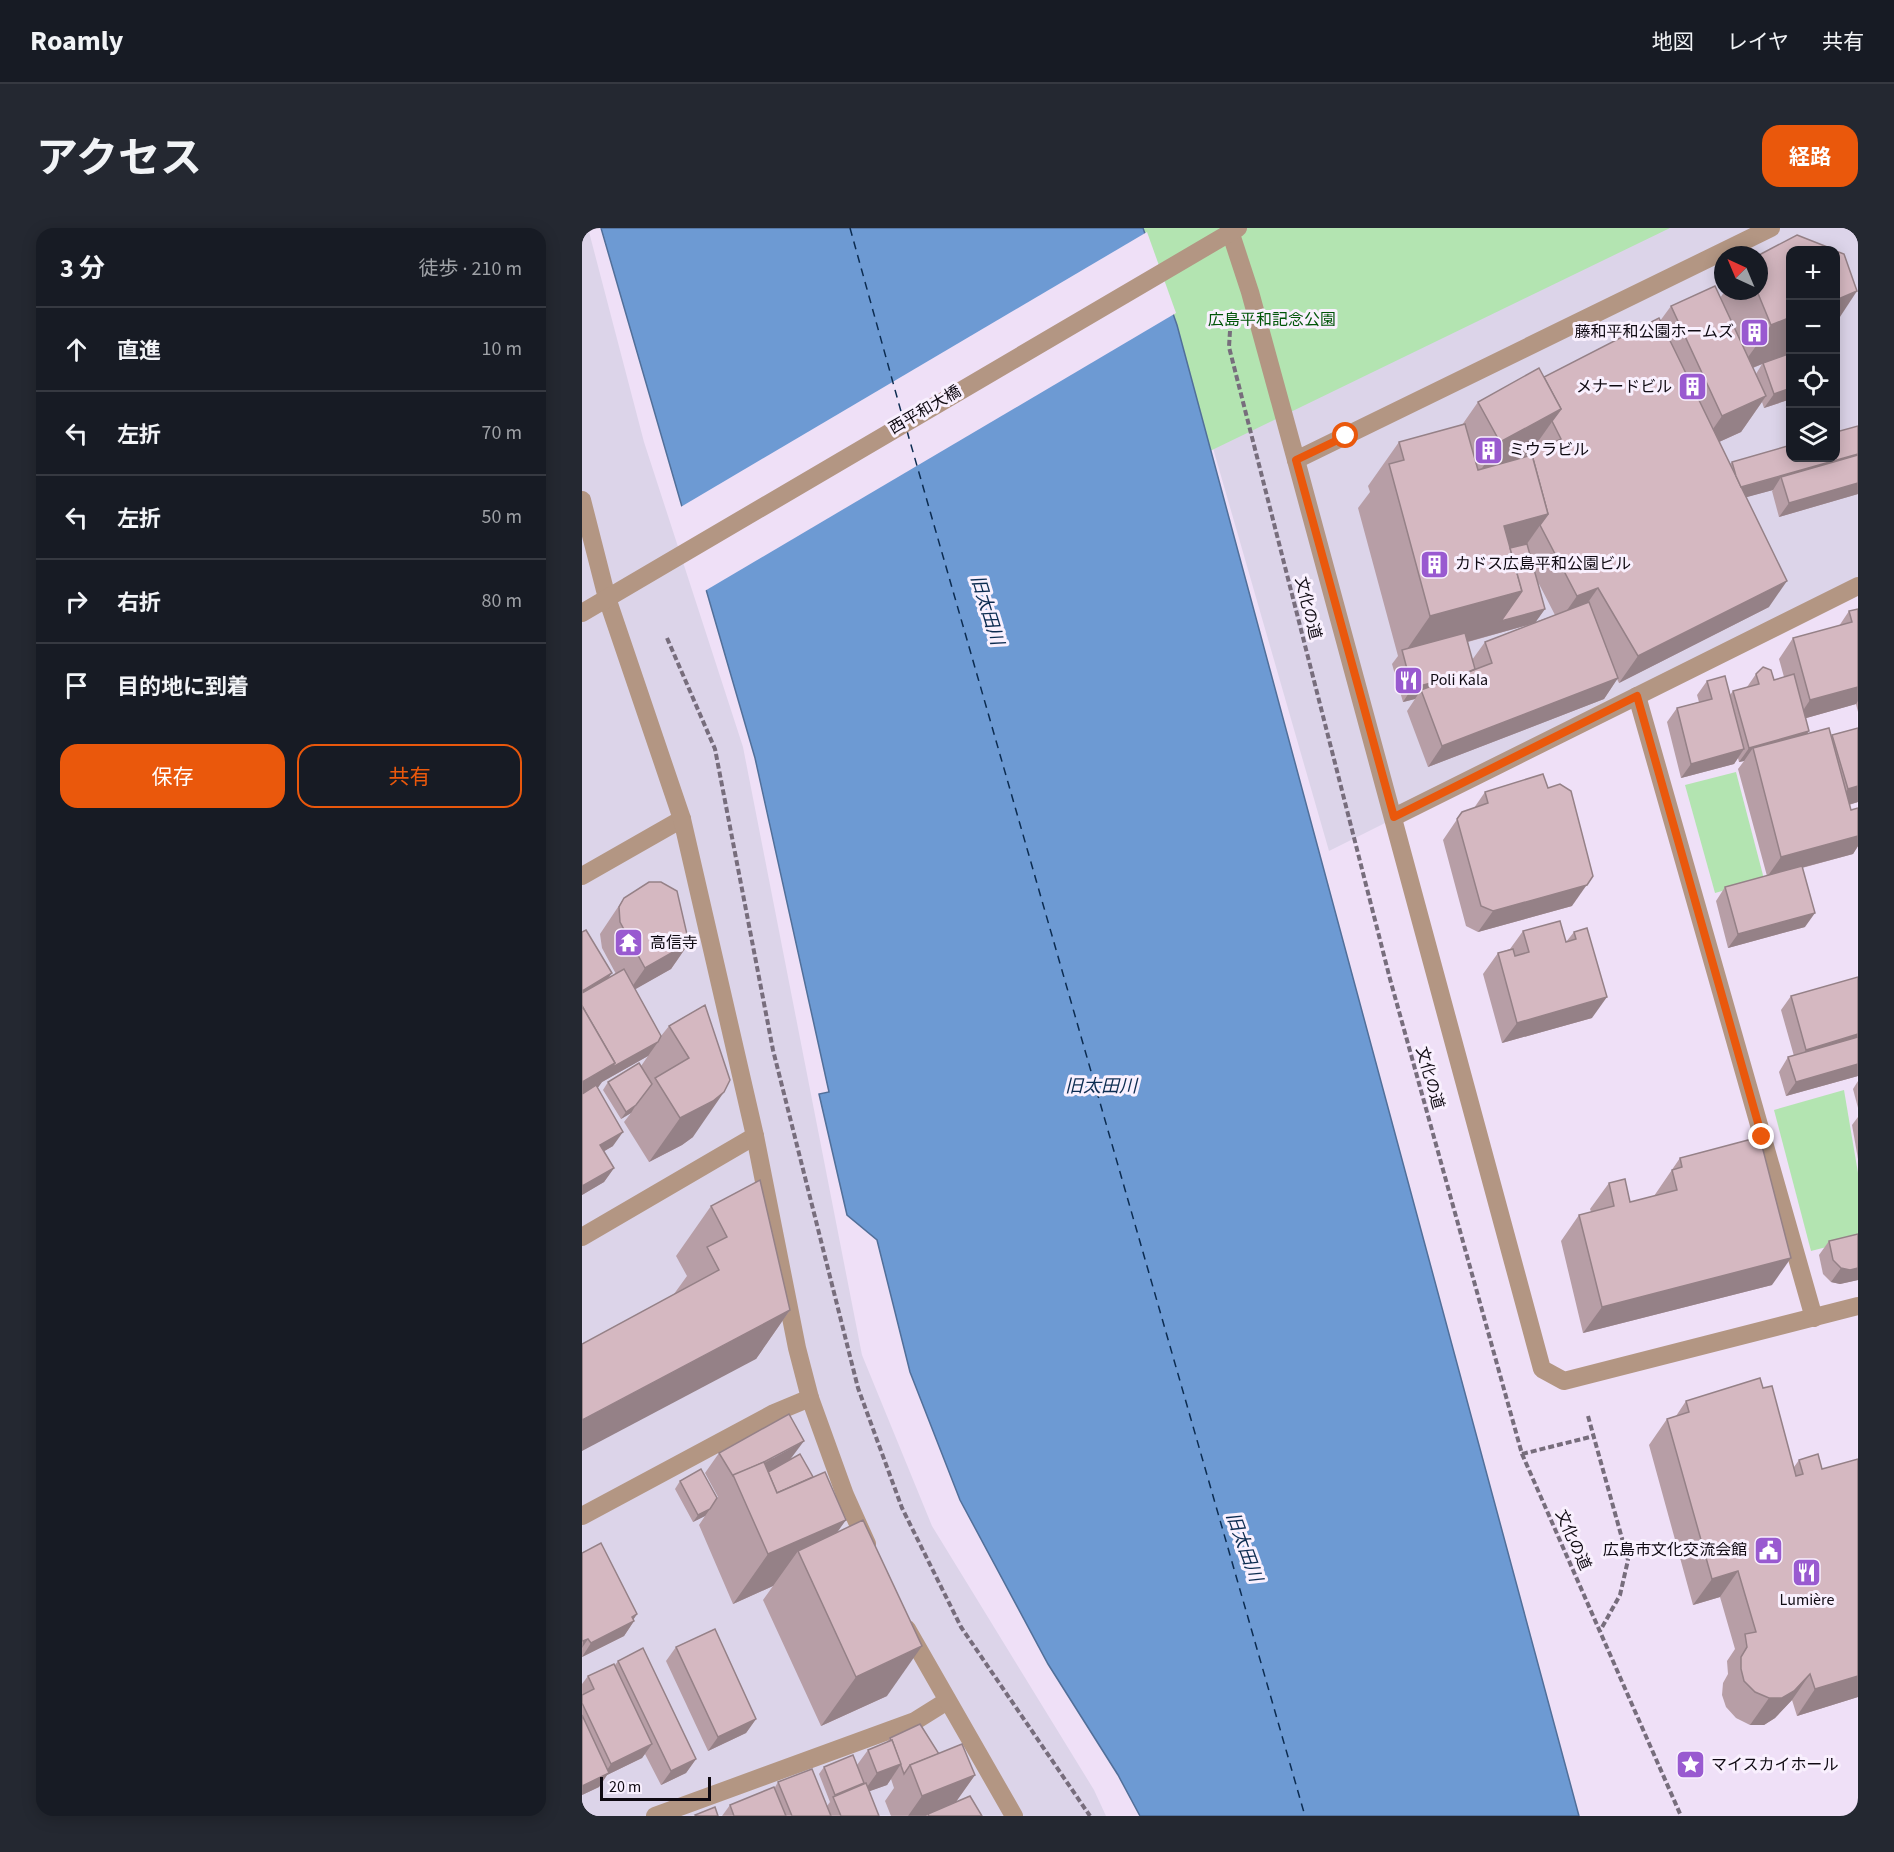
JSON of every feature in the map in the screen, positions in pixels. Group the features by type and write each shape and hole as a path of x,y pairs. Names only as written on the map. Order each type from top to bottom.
{"street":[{"path":"1296,460 1771,228"},
{"path":"1232,229 1394,817 1542,1369 1564,1381 1858,1306"},
{"name":"西平和大橋","path":"582,613 1232,229"},
{"path":"582,500 607,598 682,819 755,1136 797,1348 810,1398 844,1495 874,1559"},
{"path":"1394,817 1858,586"},
{"path":"1637,696 1814,1318"},
{"path":"582,876 682,819"},
{"path":"582,1237 755,1136"},
{"path":"582,1516 774,1413 810,1398"},
{"path":"898,1612 1014,1816"},
{"path":"655,1816 915,1721 947,1701"}],"path":[{"name":"文化の道","path":"1231,323 1229,347 1388,968 1522,1454 1681,1816"},
{"path":"667,638 715,749 773,1050 858,1388 902,1508 961,1627 1090,1816"},
{"path":"1588,1416 1628,1560 1620,1595 1600,1631"},
{"path":"1522,1454 1594,1436"}],"shaded area":[{"path":"582,228 588,228 644,442 743,747 862,1355 932,1526 1094,1790 1106,1816 582,1816"},
{"path":"1248,228 1858,228 1858,587 1329,851 1162,271"}],"green space":[{"name":"広島平和記念公園","path":"1143,228 1670,228 1210,451 1177,325"},
{"path":"1736,772 1764,879 1715,893 1685,785"},
{"path":"1844,1090 1858,1173 1858,1239 1811,1251 1774,1110"}],"water":[{"name":"旧太田川","path":"601,228 1143,228 1177,325 1579,1816 1140,1816 1118,1775 1048,1664 960,1500 910,1372 877,1240 847,1215 819,1094 829,1092 755,758"}],"pier":[{"path":"1147,232 1176,313 703,592 679,508"}],"building":[{"path":"1797,235 1825,246 1786,246 1786,319 1771,325 1761,300 1768,300 1768,250"},
{"path":"1840,252 1844,254 1857,291 1840,298"},
{"path":"1714,286 1714,300 1721,300 1766,396 1722,416 1671,306"},
{"path":"1659,318 1787,581 1638,656 1598,588 1577,596 1540,525 1548,514 1532,455 1524,457 1561,439 1552,421 1561,409 1544,377"},
{"path":"1786,355 1786,390 1774,394 1763,363"},
{"path":"1539,368 1561,409 1500,442 1478,402"},
{"path":"1465,424 1478,470 1532,455 1548,514 1504,526 1522,591 1430,616 1389,464 1404,460 1399,442"},
{"path":"1858,426 1858,454 1840,459 1840,431"},
{"path":"1786,446 1786,462 1830,462 1741,487 1732,462"},
{"path":"1858,455 1858,483 1789,503 1781,477"},
{"path":"1527,544 1545,609 1501,621 1522,591 1510,548"},
{"path":"1589,602 1618,678 1442,746 1421,690 1492,663 1485,642"},
{"path":"1858,609 1858,687 1810,700 1793,638 1852,622 1849,611"},
{"path":"1465,633 1475,669 1412,688 1402,650"},
{"path":"1763,667 1771,670 1774,680 1794,674 1809,731 1749,748 1733,691 1759,684 1756,674"},
{"path":"1725,676 1744,749 1691,764 1677,708 1712,699 1707,681"},
{"path":"1829,728 1851,810 1858,808 1858,836 1781,857 1753,748"},
{"path":"1858,728 1858,786 1848,789 1832,735"},
{"path":"1543,774 1548,788 1560,784 1571,791 1593,876 1587,885 1493,911 1481,906 1457,819 1462,812 1488,803 1485,792"},
{"path":"1802,866 1815,913 1738,934 1725,887"},
{"path":"649,882 661,882 677,891 689,943 645,968 620,922 619,907 624,898"},
{"path":"1560,921 1566,942 1576,939 1574,932 1587,928 1607,997 1517,1023 1498,953 1513,949 1515,956 1529,952 1523,931"},
{"path":"586,930 612,973 582,991 582,932"},
{"path":"624,969 661,1036 658,1042 611,1068 615,1063 582,1006 582,993"},
{"path":"1858,977 1858,1034 1806,1050 1791,996"},
{"path":"705,1005 730,1080 724,1092 713,1101 680,1118 655,1078 689,1058 669,1026"},
{"path":"582,1006 615,1063 582,1082"},
{"path":"1858,1037 1858,1064 1796,1082 1788,1057"},
{"path":"639,1063 652,1084 636,1105 626,1112 608,1082"},
{"path":"596,1085 623,1132 600,1145 614,1168 582,1186 582,1094"},
{"path":"1752,1139 1753,1144 1761,1142 1791,1258 1602,1307 1579,1215 1614,1206 1609,1183 1625,1179 1630,1202 1677,1190 1672,1170 1682,1167 1680,1158"},
{"path":"760,1180 790,1310 582,1420 582,1344 719,1270 707,1247 727,1237 711,1206"},
{"path":"1858,1234 1858,1268 1850,1270 1841,1268 1833,1260 1829,1241"},
{"name":"広島市文化交流会館","path":"1760,1378 1763,1388 1772,1386 1796,1476 1803,1474 1799,1460 1818,1454 1822,1469 1858,1459 1858,1676 1815,1689 1810,1674 1794,1691 1782,1698 1769,1698 1755,1692 1744,1681 1741,1657 1747,1647 1745,1634 1756,1632 1738,1571 1712,1579 1667,1419 1689,1412 1686,1401"},
{"path":"789,1414 804,1441 733,1476 719,1453"},
{"path":"800,1454 813,1477 777,1493 768,1472"},
{"path":"764,1462 777,1493 825,1472 846,1520 768,1554 733,1475"},
{"path":"701,1469 717,1498 710,1509 698,1515 680,1481"},
{"path":"863,1520 922,1646 856,1677 798,1551"},
{"path":"601,1543 637,1614 632,1617 634,1621 591,1643 588,1639 582,1640 582,1553"},
{"path":"715,1629 756,1719 718,1737 676,1647"},
{"path":"643,1648 696,1759 671,1771 618,1661"},
{"path":"614,1664 652,1744 611,1764 582,1703 582,1695 594,1689 588,1676"},
{"path":"582,1715 609,1773 582,1786"},
{"path":"920,1724 939,1754 910,1765 904,1774 890,1738"},
{"path":"892,1740 901,1764 877,1773 868,1750"},
{"path":"962,1744 975,1775 922,1796 910,1765"},
{"path":"853,1755 864,1783 835,1795 824,1767"},
{"path":"812,1769 831,1816 792,1816 778,1782"},
{"path":"866,1783 879,1816 841,1816 833,1797"},
{"path":"774,1787 786,1816 734,1816 730,1805"},
{"path":"970,1796 982,1816 929,1816 928,1814"},
{"path":"715,1807 718,1816 695,1815"}],"ferry route":[{"path":"850,228 902,415"},
{"path":"907,431 1305,1816"}],"place":[{"name":"藤和平和公園ホームズ","path":"1755,332"},
{"name":"メナードビル","path":"1693,387"},
{"name":"ミウラビル","path":"1488,450"},
{"name":"カドス広島平和公園ビル","path":"1434,564"},
{"name":"Poli Kala","path":"1409,680"},
{"name":"高信寺","path":"629,943"},
{"name":"広島市文化交流会館","path":"1768,1550"},
{"name":"Lumière","path":"1807,1572"},
{"name":"マイスカイホール","path":"1690,1765"}],"route":[{"path":"1346,436 1296,460 1394,817 1637,696 1762,1137"}]}
